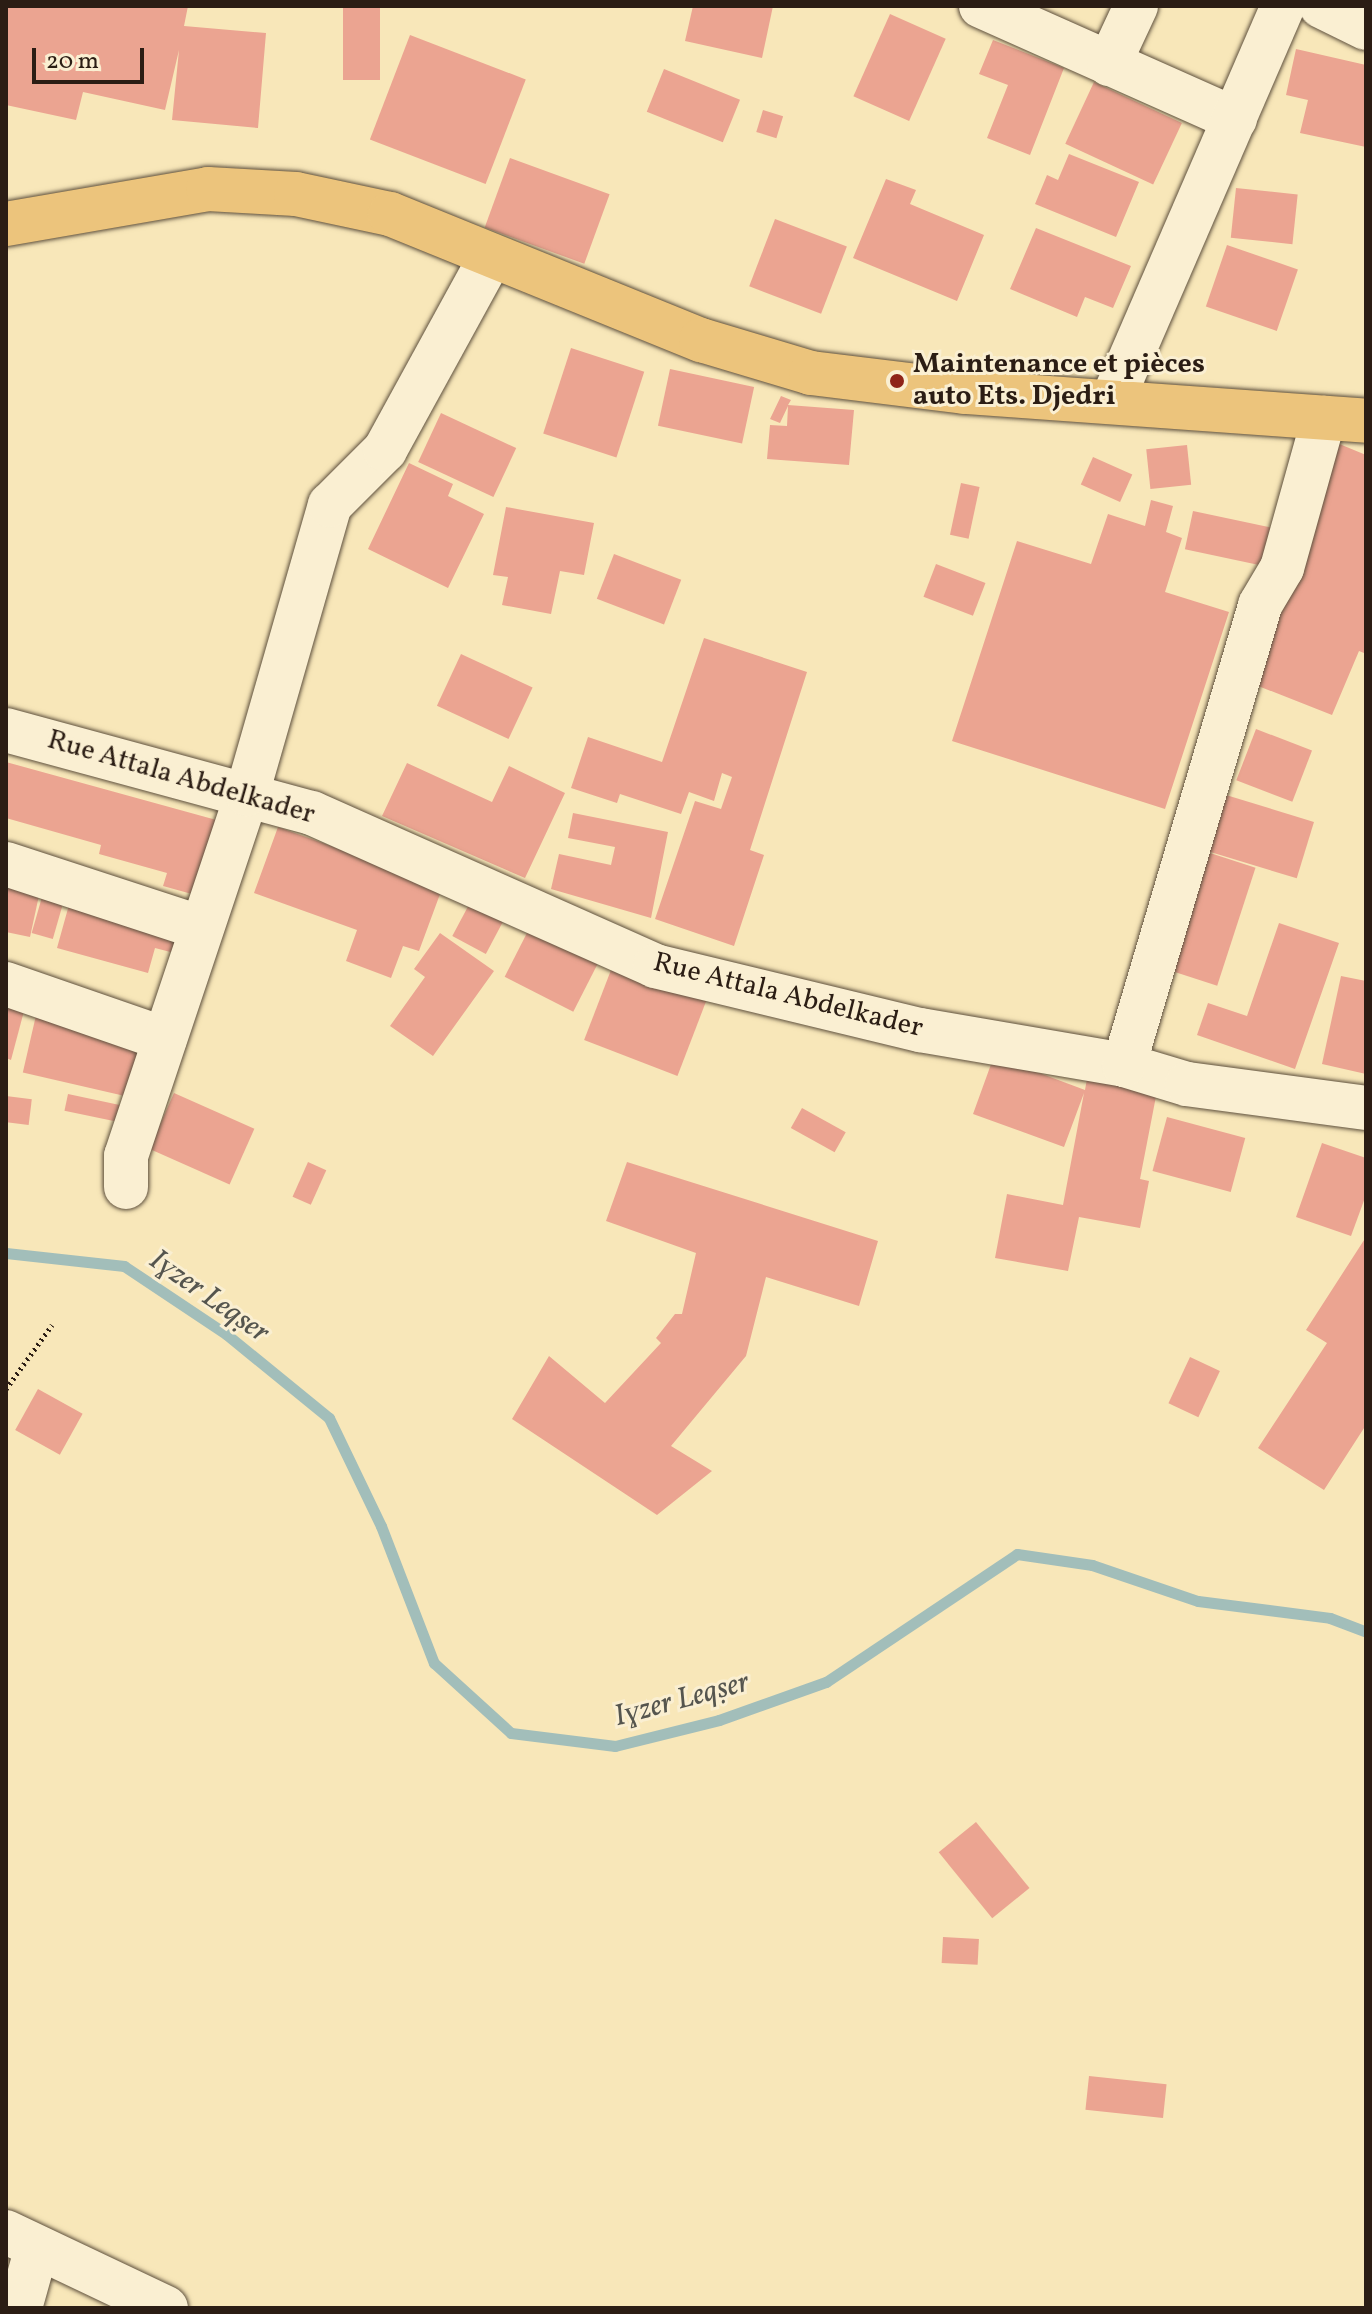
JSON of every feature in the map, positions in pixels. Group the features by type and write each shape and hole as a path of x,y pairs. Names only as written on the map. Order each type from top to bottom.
{"main road":[{"path":"6,224 208,189 281,193 390,214 701,340 811,373 965,392 1345,419"}],"street":[{"path":"981,6 1235,119"},
{"path":"1109,64 1136,6"},
{"path":"1112,401 1283,6"},
{"path":"1321,6 1366,28"},
{"path":"126,1187 126,1156 247,794 330,505 385,450 491,256"},
{"path":"1124,1065 1260,605 1282,568 1345,419"},
{"name":"Rue Attala Abdelkader","path":"6,730 312,813 655,966 920,1030 1124,1065 1187,1084 1366,1108"},
{"path":"6,864 202,928"},
{"path":"6,984 165,1039"},
{"path":"20,2308 21,2240 166,2308"}],"path":[{"path":"6,1389 52,1325"}],"building":[{"path":"6,6 188,6 184,26 266,33 258,128 172,120 179,50 165,110 83,92 76,120 6,105"},
{"path":"343,6 380,6 380,80 343,80"},
{"path":"693,6 773,6 762,58 685,41"},
{"path":"890,14 946,39 909,121 853,96"},
{"path":"410,35 526,79 486,184 370,140"},
{"path":"993,40 1064,68 1030,155 987,138 1008,85 979,74"},
{"path":"1296,49 1366,65 1366,147 1300,133 1308,100 1286,95"},
{"path":"664,69 740,100 723,142 647,112"},
{"path":"1094,82 1182,123 1153,185 1065,144"},
{"path":"763,110 783,116 776,138 756,132"},
{"path":"1069,154 1139,182 1116,237 1035,204 1047,175 1058,180"},
{"path":"510,158 610,194 584,264 485,228"},
{"path":"886,179 916,190 910,204 984,235 957,301 853,258"},
{"path":"1236,188 1298,194 1292,244 1231,238"},
{"path":"775,219 847,247 821,314 749,286"},
{"path":"1036,228 1131,266 1113,308 1085,297 1077,317 1010,289"},
{"path":"1227,245 1298,269 1277,331 1206,306"},
{"path":"571,348 644,372 616,457 543,434"},
{"path":"670,369 754,387 742,444 658,426"},
{"path":"781,396 791,400 788,405 854,410 849,465 767,459 770,425 787,426 788,406 780,423 770,419"},
{"path":"441,413 516,448 493,497 418,462"},
{"path":"1337,443 1366,455 1366,647 1364,653 1359,651 1332,715 1238,678"},
{"path":"1187,445 1191,485 1150,489 1146,449"},
{"path":"1093,457 1132,474 1120,502 1081,484"},
{"path":"409,463 453,484 448,496 484,514 448,588 368,549"},
{"path":"961,483 980,487 969,539 950,535"},
{"path":"1151,500 1173,506 1166,532 1182,538 1165,592 1229,612 1165,809 952,741 1017,541 1091,564 1108,514 1145,526"},
{"path":"506,507 594,523 584,575 560,571 551,614 502,605 508,577 493,575"},
{"path":"1193,511 1286,531 1278,569 1185,549"},
{"path":"614,554 681,580 664,625 597,599"},
{"path":"936,564 985,583 973,616 923,597"},
{"path":"704,638 807,672 750,850 764,855 734,946 655,919 695,801 721,809 732,777 722,773 714,801 689,792 681,814 620,794 617,803 571,788 588,737 662,762"},
{"path":"461,654 533,687 509,739 437,706"},
{"path":"1256,729 1312,751 1292,802 1236,780"},
{"path":"6,762 220,821 199,896 163,886 167,873 99,854 101,845 6,818"},
{"path":"407,763 492,802 509,766 565,793 525,878 382,816"},
{"path":"1226,795 1314,822 1297,878 1209,851"},
{"path":"573,813 668,832 651,918 551,889 559,854 611,865 615,847 568,838"},
{"path":"278,827 443,886 419,951 403,946 391,978 346,961 357,930 254,893"},
{"path":"1207,852 1256,868 1217,986 1169,970"},
{"path":"6,869 43,877 30,937 6,932"},
{"path":"46,883 67,889 53,939 32,933"},
{"path":"72,894 190,926 182,955 155,948 148,973 57,948"},
{"path":"472,899 506,917 486,954 452,936"},
{"path":"1279,923 1339,943 1295,1069 1197,1035 1208,1003 1247,1016"},
{"path":"531,925 600,960 573,1012 505,977"},
{"path":"440,933 494,971 433,1056 390,1026 425,977 414,969"},
{"path":"616,957 709,993 677,1076 584,1040"},
{"path":"1341,976 1366,981 1366,1074 1322,1064"},
{"path":"6,1007 24,1011 11,1060 6,1058"},
{"path":"37,1011 152,1038 138,1099 23,1072"},
{"path":"994,1056 1085,1090 1088,1073 1158,1086 1140,1179 1149,1181 1140,1228 1079,1217 1068,1271 995,1258 1007,1194 1063,1205 1084,1093 1064,1147 973,1114"},
{"path":"174,1093 254,1129 230,1185 149,1149"},
{"path":"68,1094 121,1105 117,1122 64,1111"},
{"path":"6,1096 32,1099 29,1125 6,1122"},
{"path":"802,1108 846,1132 835,1152 791,1128"},
{"path":"1167,1117 1245,1138 1231,1192 1153,1171"},
{"path":"1322,1143 1366,1158 1366,1195 1351,1236 1296,1217"},
{"path":"308,1162 326,1170 311,1205 293,1197"},
{"path":"627,1162 878,1241 859,1306 766,1277 746,1356 671,1446 712,1471 657,1515 512,1419 549,1356 605,1403 661,1343 656,1338 675,1314 682,1314 696,1253 606,1221"},
{"path":"1366,1237 1366,1425 1324,1490 1258,1448 1327,1343 1306,1330"},
{"path":"1190,1357 1220,1371 1198,1417 1168,1403"},
{"path":"38,1389 83,1414 60,1455 15,1430"},
{"path":"976,1822 1029,1888 992,1918 939,1852"},
{"path":"943,1937 979,1939 978,1965 942,1963"},
{"path":"1089,2076 1167,2084 1163,2118 1085,2110"}],"waterway":[{"name":"Iɣzer Leqṣer","path":"6,1253 124,1266 226,1334 329,1418 381,1526 434,1663 511,1733 615,1746 719,1720 826,1682 1017,1554 1092,1565 1198,1601 1330,1618 1366,1632"}],"place":[{"name":"Maintenance et pièces auto Ets. Djedri","path":"897,381"}]}
